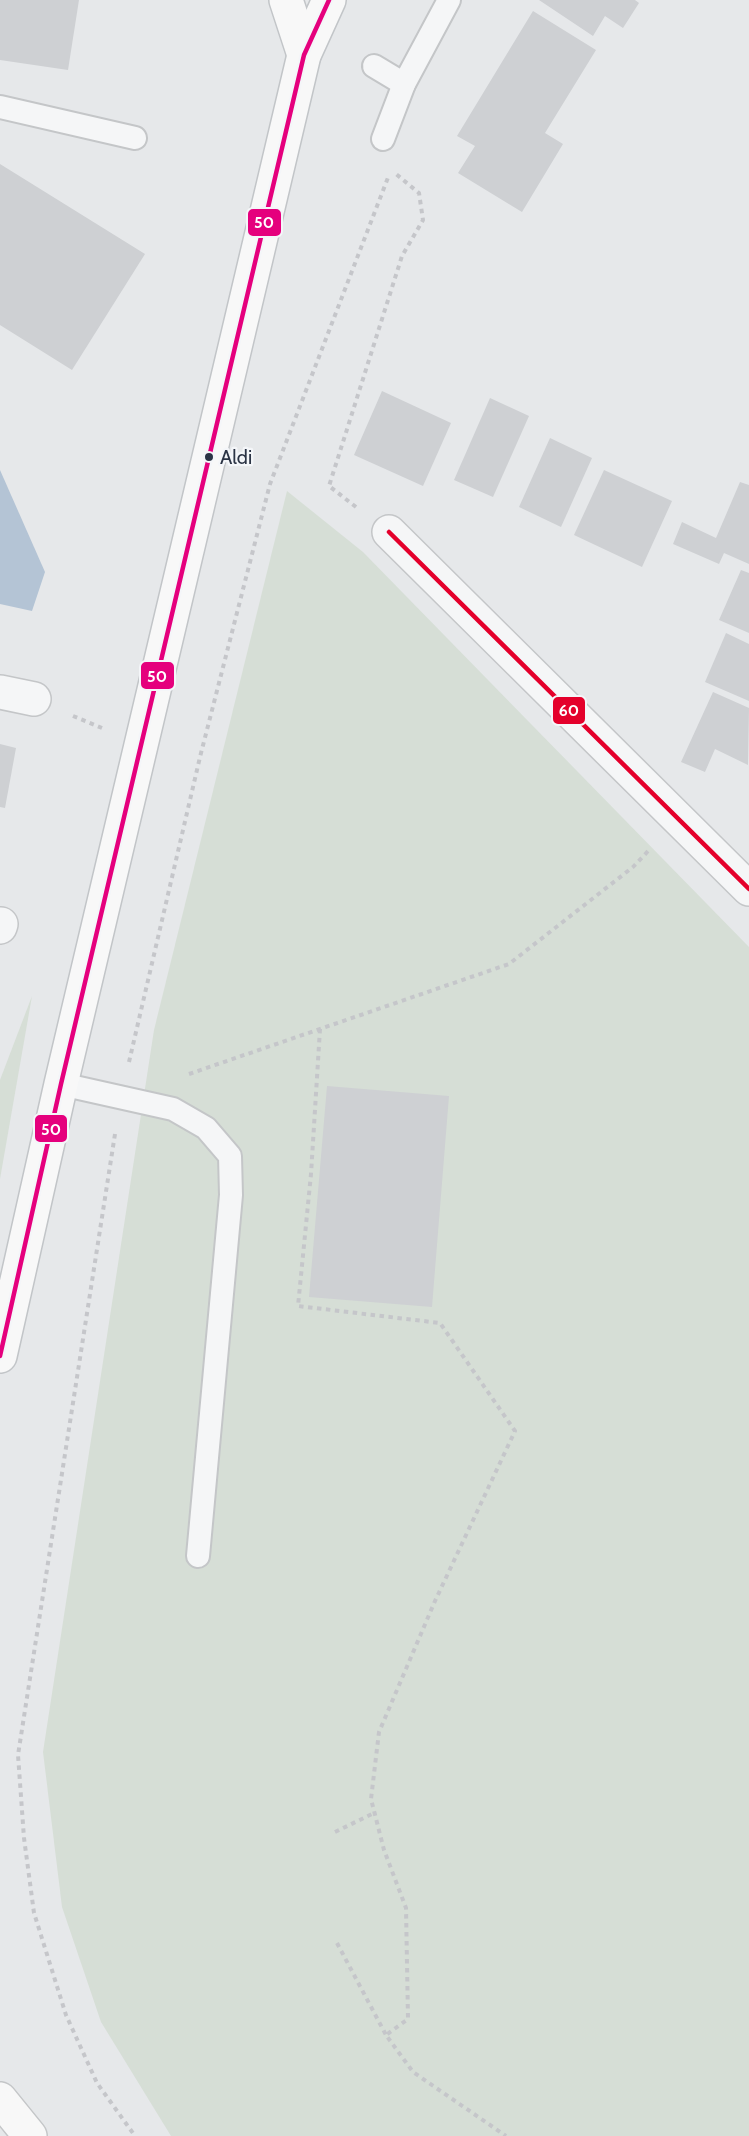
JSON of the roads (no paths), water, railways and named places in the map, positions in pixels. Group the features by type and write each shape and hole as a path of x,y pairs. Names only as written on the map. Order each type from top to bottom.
{"main road":[{"path":"286,0 304,54"},
{"path":"0,1356 61,1084 304,54 329,0"},
{"path":"0,2099 30,2136"}],"street":[{"path":"389,532 749,889"},
{"path":"0,692 34,699"}],"lane":[{"path":"383,139 404,84 449,0"},
{"path":"374,66 404,84"},
{"path":"0,107 135,138"},
{"path":"61,1084 173,1110 206,1128 230,1156 230,1206 198,1556"}],"water":[{"path":"0,470 45,572 32,611 0,604"}],"place":[{"name":"Aldi","path":"209,457"}]}
